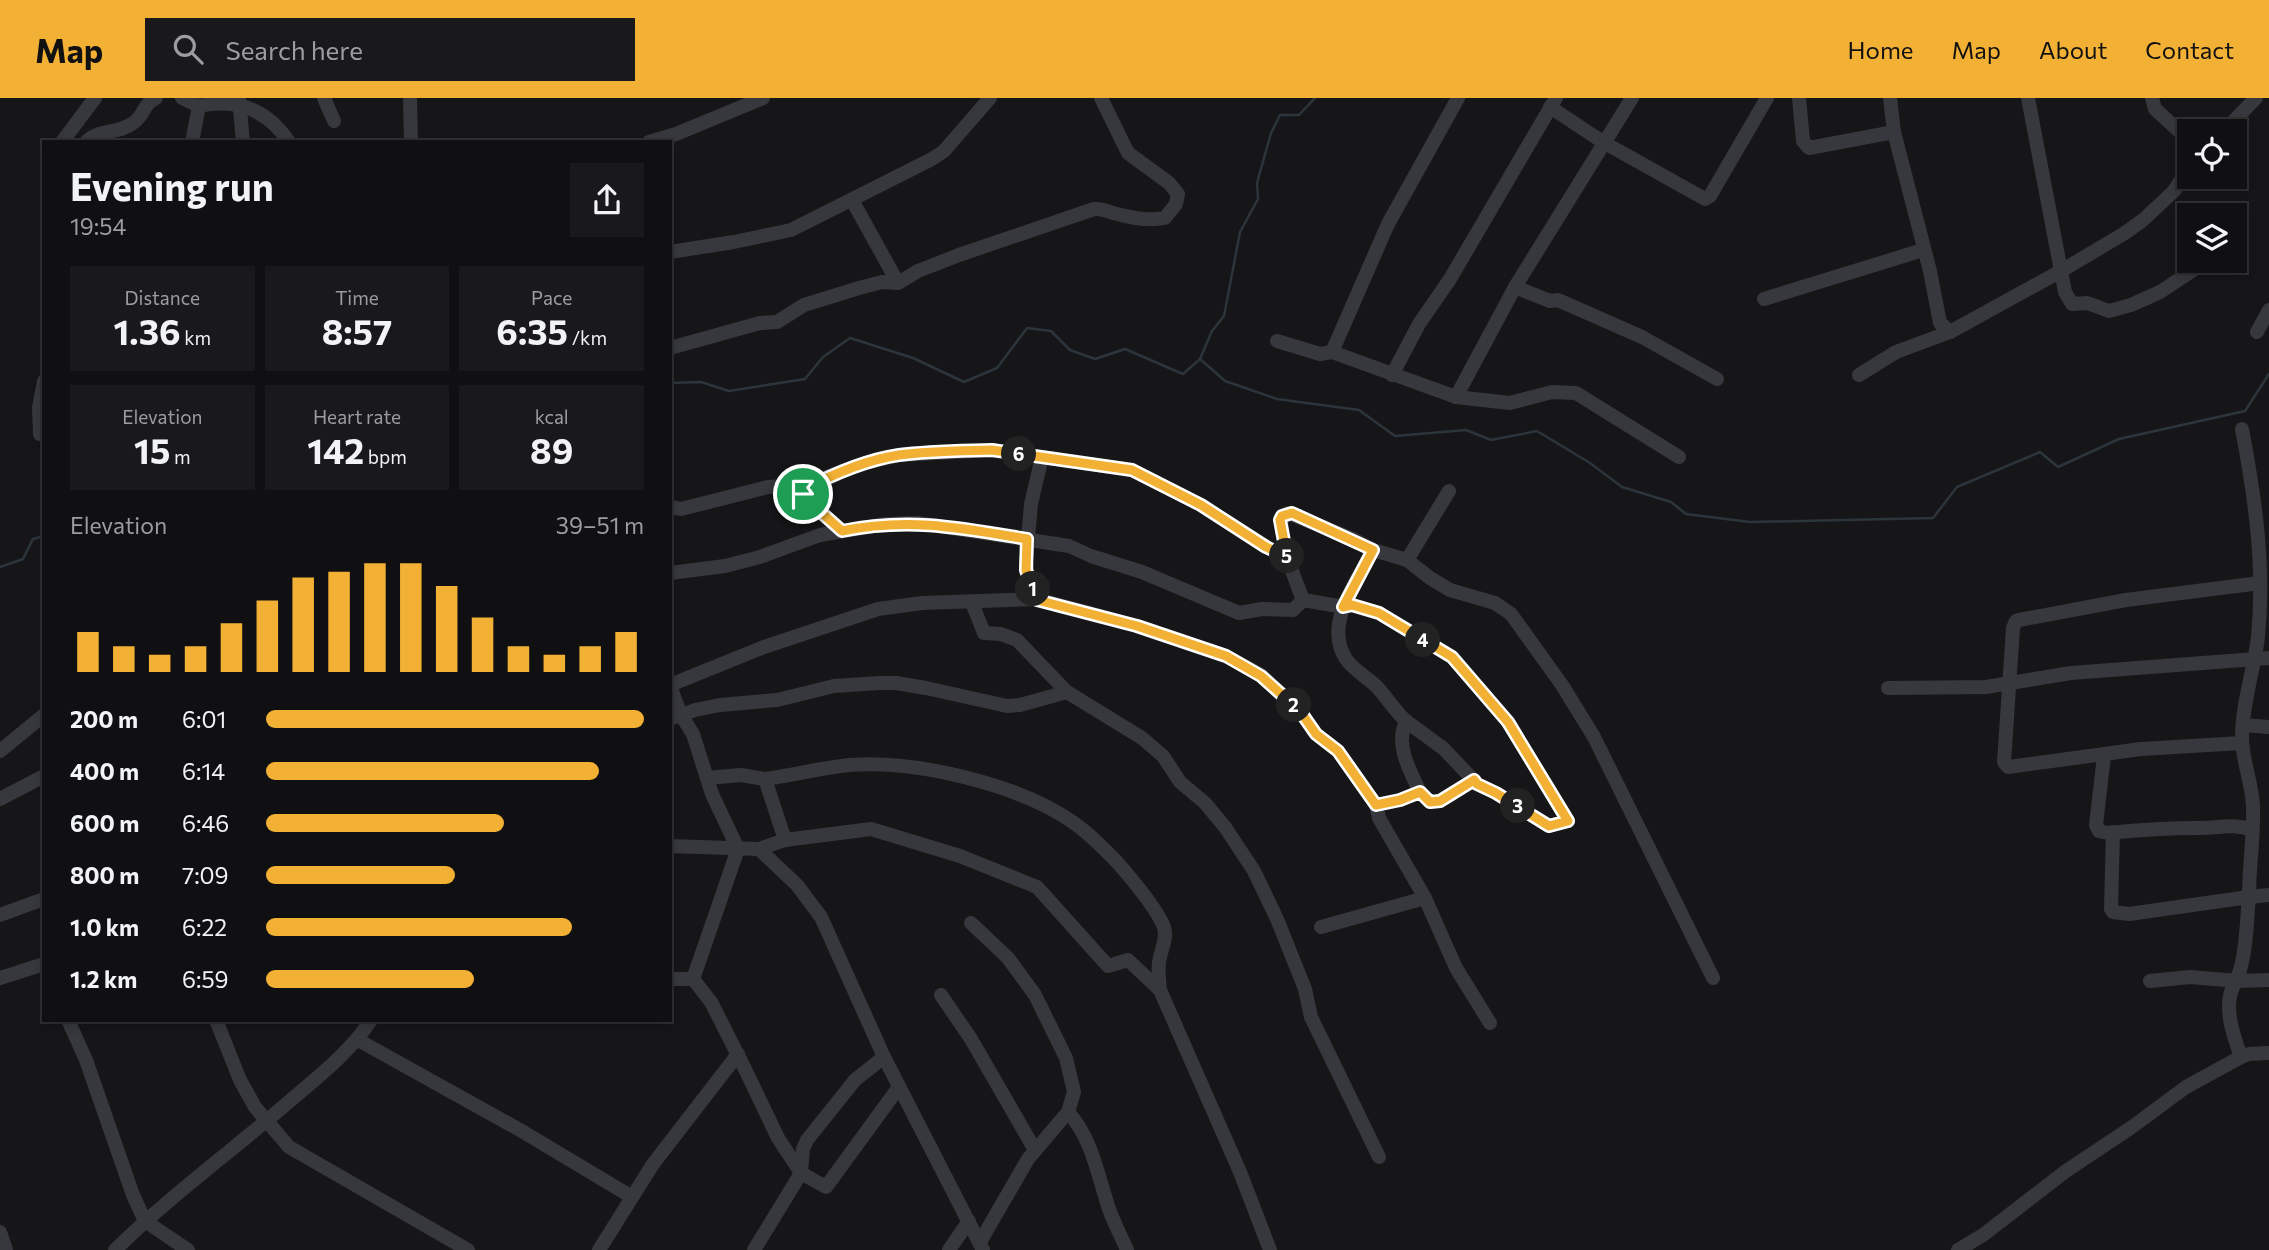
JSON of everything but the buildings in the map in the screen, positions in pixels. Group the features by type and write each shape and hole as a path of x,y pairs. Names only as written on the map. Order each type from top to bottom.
{"street":[{"path":"64,140 95,98"},
{"path":"88,140 92,136 123,129 134,123 146,104 156,98"},
{"path":"182,98 199,106 239,101 279,126 288,140"},
{"path":"324,98 334,121"},
{"path":"410,98 411,140"},
{"path":"656,140 763,98"},
{"path":"672,252 791,230 944,150 990,98"},
{"path":"672,347 760,323 777,322 804,305 859,288 882,282 898,283 918,271 950,258 1094,209 1104,209 1118,215 1166,218 1176,204 1178,194 1169,183 1128,153 1101,98"},
{"path":"1332,352 1388,224 1458,98"},
{"path":"1456,397 1515,287 1632,98"},
{"path":"1392,375 1419,324 1450,279 1553,102 1603,142 1705,199 1710,196 1767,98"},
{"path":"1799,98 1803,141 1809,148 1894,132"},
{"path":"1890,98 1894,132 1930,271 1940,323 1950,332"},
{"path":"2028,98 2065,292 2072,304 2087,303 2109,311 2150,297 2188,273"},
{"path":"2152,98 2151,103 2155,109 2177,129"},
{"path":"2236,119 2256,98"},
{"path":"239,101 243,140"},
{"path":"192,140 199,106"},
{"path":"1858,375 1896,352 1950,332 2061,271 2143,220 2177,186"},
{"path":"852,200 898,283"},
{"path":"1764,299 1923,250"},
{"path":"1515,287 1550,301 1558,300 1642,337 1717,379"},
{"path":"2257,332 2269,310"},
{"path":"1277,341 1320,354 1332,352 1456,397 1510,403 1552,392 1576,393 1679,457"},
{"path":"40,435 39,408 42,392"},
{"path":"2241,1057 2230,1021 2232,988 2238,981 2244,953 2252,830 2252,794 2242,743 2258,637 2260,583 2265,561 2262,492 2242,429"},
{"path":"801,491 826,477 865,463 899,455 992,450 1132,470 1201,505 1266,547 1287,557"},
{"path":"1037,600 1026,570 1027,539 1031,504 1042,457"},
{"path":"672,507 681,509 768,487 782,486 801,491 812,505 842,531"},
{"path":"1407,560 1449,491"},
{"path":"1303,600 1287,557 1280,520 1288,513 1353,539 1373,550 1407,560 1450,590 1494,603 1511,614 1594,737 1713,978"},
{"path":"672,573 737,563 820,535 864,526 918,523 1069,546 1142,572 1239,612 1262,609 1293,610 1303,600"},
{"path":"1303,600 1343,607 1352,605 1379,613 1452,657 1508,722 1568,821 1549,826 1477,784 1444,749 1406,721 1377,687 1346,659 1338,635 1339,620 1343,607 1373,550"},
{"path":"2242,743 2141,749 2104,756 2008,766 2004,762 2013,628 2016,621 2126,600 2260,583"},
{"path":"672,685 764,647 878,610 922,603 1037,600 1137,626 1226,656 1261,676 1300,711 1316,734 1338,751 1376,805 1378,818 1425,898 1456,968 1490,1023"},
{"path":"972,603 984,633 1001,634 1017,640 1067,692 1128,728 1155,748 1180,782 1205,803 1226,827 1254,870 1278,919 1306,989 1311,1017 1379,1157"},
{"path":"1888,688 2008,685 2071,673 2269,658"},
{"path":"674,716 720,705 777,700 834,686 878,683 926,688 1007,706 1067,692"},
{"path":"674,716 693,734 723,822 738,849 693,979"},
{"path":"0,751 42,717"},
{"path":"1406,721 1401,731 1400,746 1417,786 1430,802 1440,801 1474,780"},
{"path":"2243,725 2269,727"},
{"path":"2104,756 2096,825 2099,831 2206,828 2221,825 2239,825 2252,830"},
{"path":"707,778 741,775 765,779 849,765 941,771 987,783 1045,806 1073,822 1098,843 1133,880 1163,926 1165,939 1159,967 1160,990 1240,1172 1270,1250"},
{"path":"2,794 42,777"},
{"path":"765,779 785,841"},
{"path":"1376,805 1417,786"},
{"path":"2252,794 2268,797"},
{"path":"672,846 759,849 785,841 871,829 960,856 1037,887 1108,967 1128,960 1160,990"},
{"path":"2113,832 2110,874 2113,912 2129,914 2269,895"},
{"path":"759,849 797,885 821,917 884,1057 982,1246"},
{"path":"1321,927 1425,898"},
{"path":"0,915 42,900"},
{"path":"971,923 1007,958 1035,995 1072,1075 1074,1092 1068,1112 1035,1150 982,1246"},
{"path":"0,978 42,966"},
{"path":"2150,981 2190,977 2238,981 2269,980"},
{"path":"672,979 693,979"},
{"path":"693,979 711,1002 778,1138 802,1173 826,1187 899,1087"},
{"path":"941,995 971,1040 1035,1150"},
{"path":"69,1022 86,1060 124,1171 145,1221 188,1250"},
{"path":"217,1022 240,1080 266,1122 289,1147 468,1250"},
{"path":"115,1250 145,1221 266,1122 358,1040 370,1022"},
{"path":"358,1040 520,1130 632,1197"},
{"path":"1958,1250 1983,1235 2066,1171 2186,1087 2241,1057 2269,1053"},
{"path":"599,1250 653,1164 738,1054"},
{"path":"754,1250 802,1173 803,1149 807,1139 855,1080 884,1057"},
{"path":"1068,1112 1081,1129 1089,1147 1110,1212 1127,1250"},
{"path":"949,1250 969,1221"},
{"path":"0,1232 6,1250"}],"waterway":[{"path":"1200,359 1212,331 1224,316 1240,232 1258,199 1257,183 1271,133 1280,115 1299,115 1315,98"},
{"path":"672,383 701,382 729,391 805,379 823,357 850,338 913,358 964,382 997,368 1027,328 1051,331 1070,350 1095,359 1125,349 1183,374 1200,359 1225,381 1277,399 1359,410 1395,436 1466,430 1491,440 1537,431 1590,463 1622,487 1671,502 1686,514 1750,522 1933,518 1957,487 2040,452 2058,467 2119,439 2245,411 2269,374"},
{"path":"0,567 23,559 33,539 42,537"}],"route":[{"path":"992,450 1132,470 1201,505 1266,547 1287,557 1280,520 1288,513 1353,539 1373,550 1343,607 1352,605 1379,613 1452,657 1508,722 1568,821 1549,826 1474,780 1440,801 1430,802 1420,792 1376,805 1338,751 1316,734 1300,711 1261,676 1226,656 1137,626 1037,600 1026,570 1027,539 918,523 864,526 842,531 803,494 801,491 826,477 865,463 899,455 992,450"}]}
